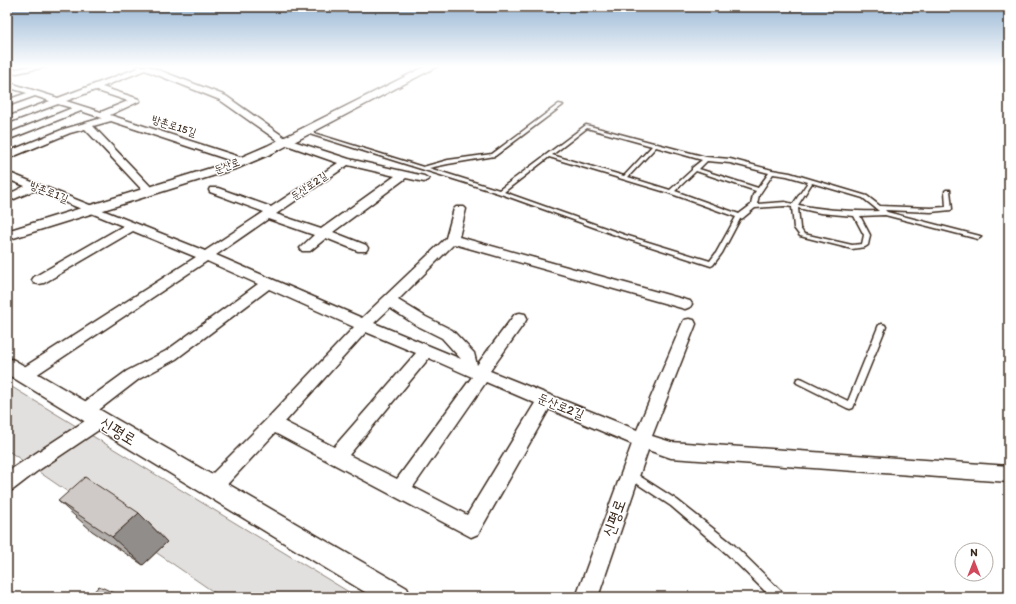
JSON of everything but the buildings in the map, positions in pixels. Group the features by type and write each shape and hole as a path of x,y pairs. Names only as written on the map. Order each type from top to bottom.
{"street":[{"path":"7,103 33,94"},
{"name":"방촌로15길","path":"39,94 242,161"},
{"path":"7,120 77,94"},
{"path":"101,115 136,101 116,94"},
{"path":"214,94 223,98 284,141 346,162 424,179"},
{"name":"둔산로","path":"7,236 150,192 242,161 304,132 378,94"},
{"path":"7,137 81,108"},
{"path":"7,156 67,131 112,118"},
{"path":"86,125 150,192"},
{"name":"둔산로2길","path":"134,302 206,256 346,162"},
{"path":"306,248 403,175"},
{"name":"방촌로1길","path":"8,176 91,209"},
{"path":"7,199 35,186"},
{"path":"214,190 269,213 362,248"},
{"name":"둔산로2길","path":"91,209 206,256 426,351 642,440 671,450 1008,475"},
{"path":"213,486 273,424 364,325 452,239 460,209"},
{"path":"39,280 132,226"},
{"path":"452,239 685,304"},
{"path":"7,483 23,469 74,439 93,416 133,375 171,355 268,283"},
{"path":"389,300 421,321 447,334 469,356 477,372"},
{"name":"신평로","path":"134,302 16,370 398,597"},
{"path":"400,490 477,372 520,318"},
{"path":"642,440 689,324"},
{"path":"336,457 426,351"},
{"path":"273,424 471,527 545,400"},
{"name":"신평로","path":"587,597 642,440"}],"lane":[{"path":"424,168 448,162 493,155 561,105"},
{"path":"500,192 586,126 706,159 730,161 772,172 788,174 865,197 885,213"},
{"path":"304,132 500,192 623,236 711,264 741,216 754,206 785,204 820,211 856,214 885,213 978,237"},
{"path":"626,178 655,145"},
{"path":"548,155 671,192 741,216"},
{"path":"671,192 706,159"},
{"path":"694,169 760,190"},
{"path":"754,206 756,195 772,172"},
{"path":"811,181 795,206 797,228 802,235 852,247 865,245 867,235 856,214"},
{"path":"878,208 931,210 949,209 948,191"},
{"path":"800,381 850,406 882,327"},
{"path":"630,474 674,503 730,549 779,597"}],"shaded area":[{"path":"7,384 357,597 221,597 7,450"}]}
